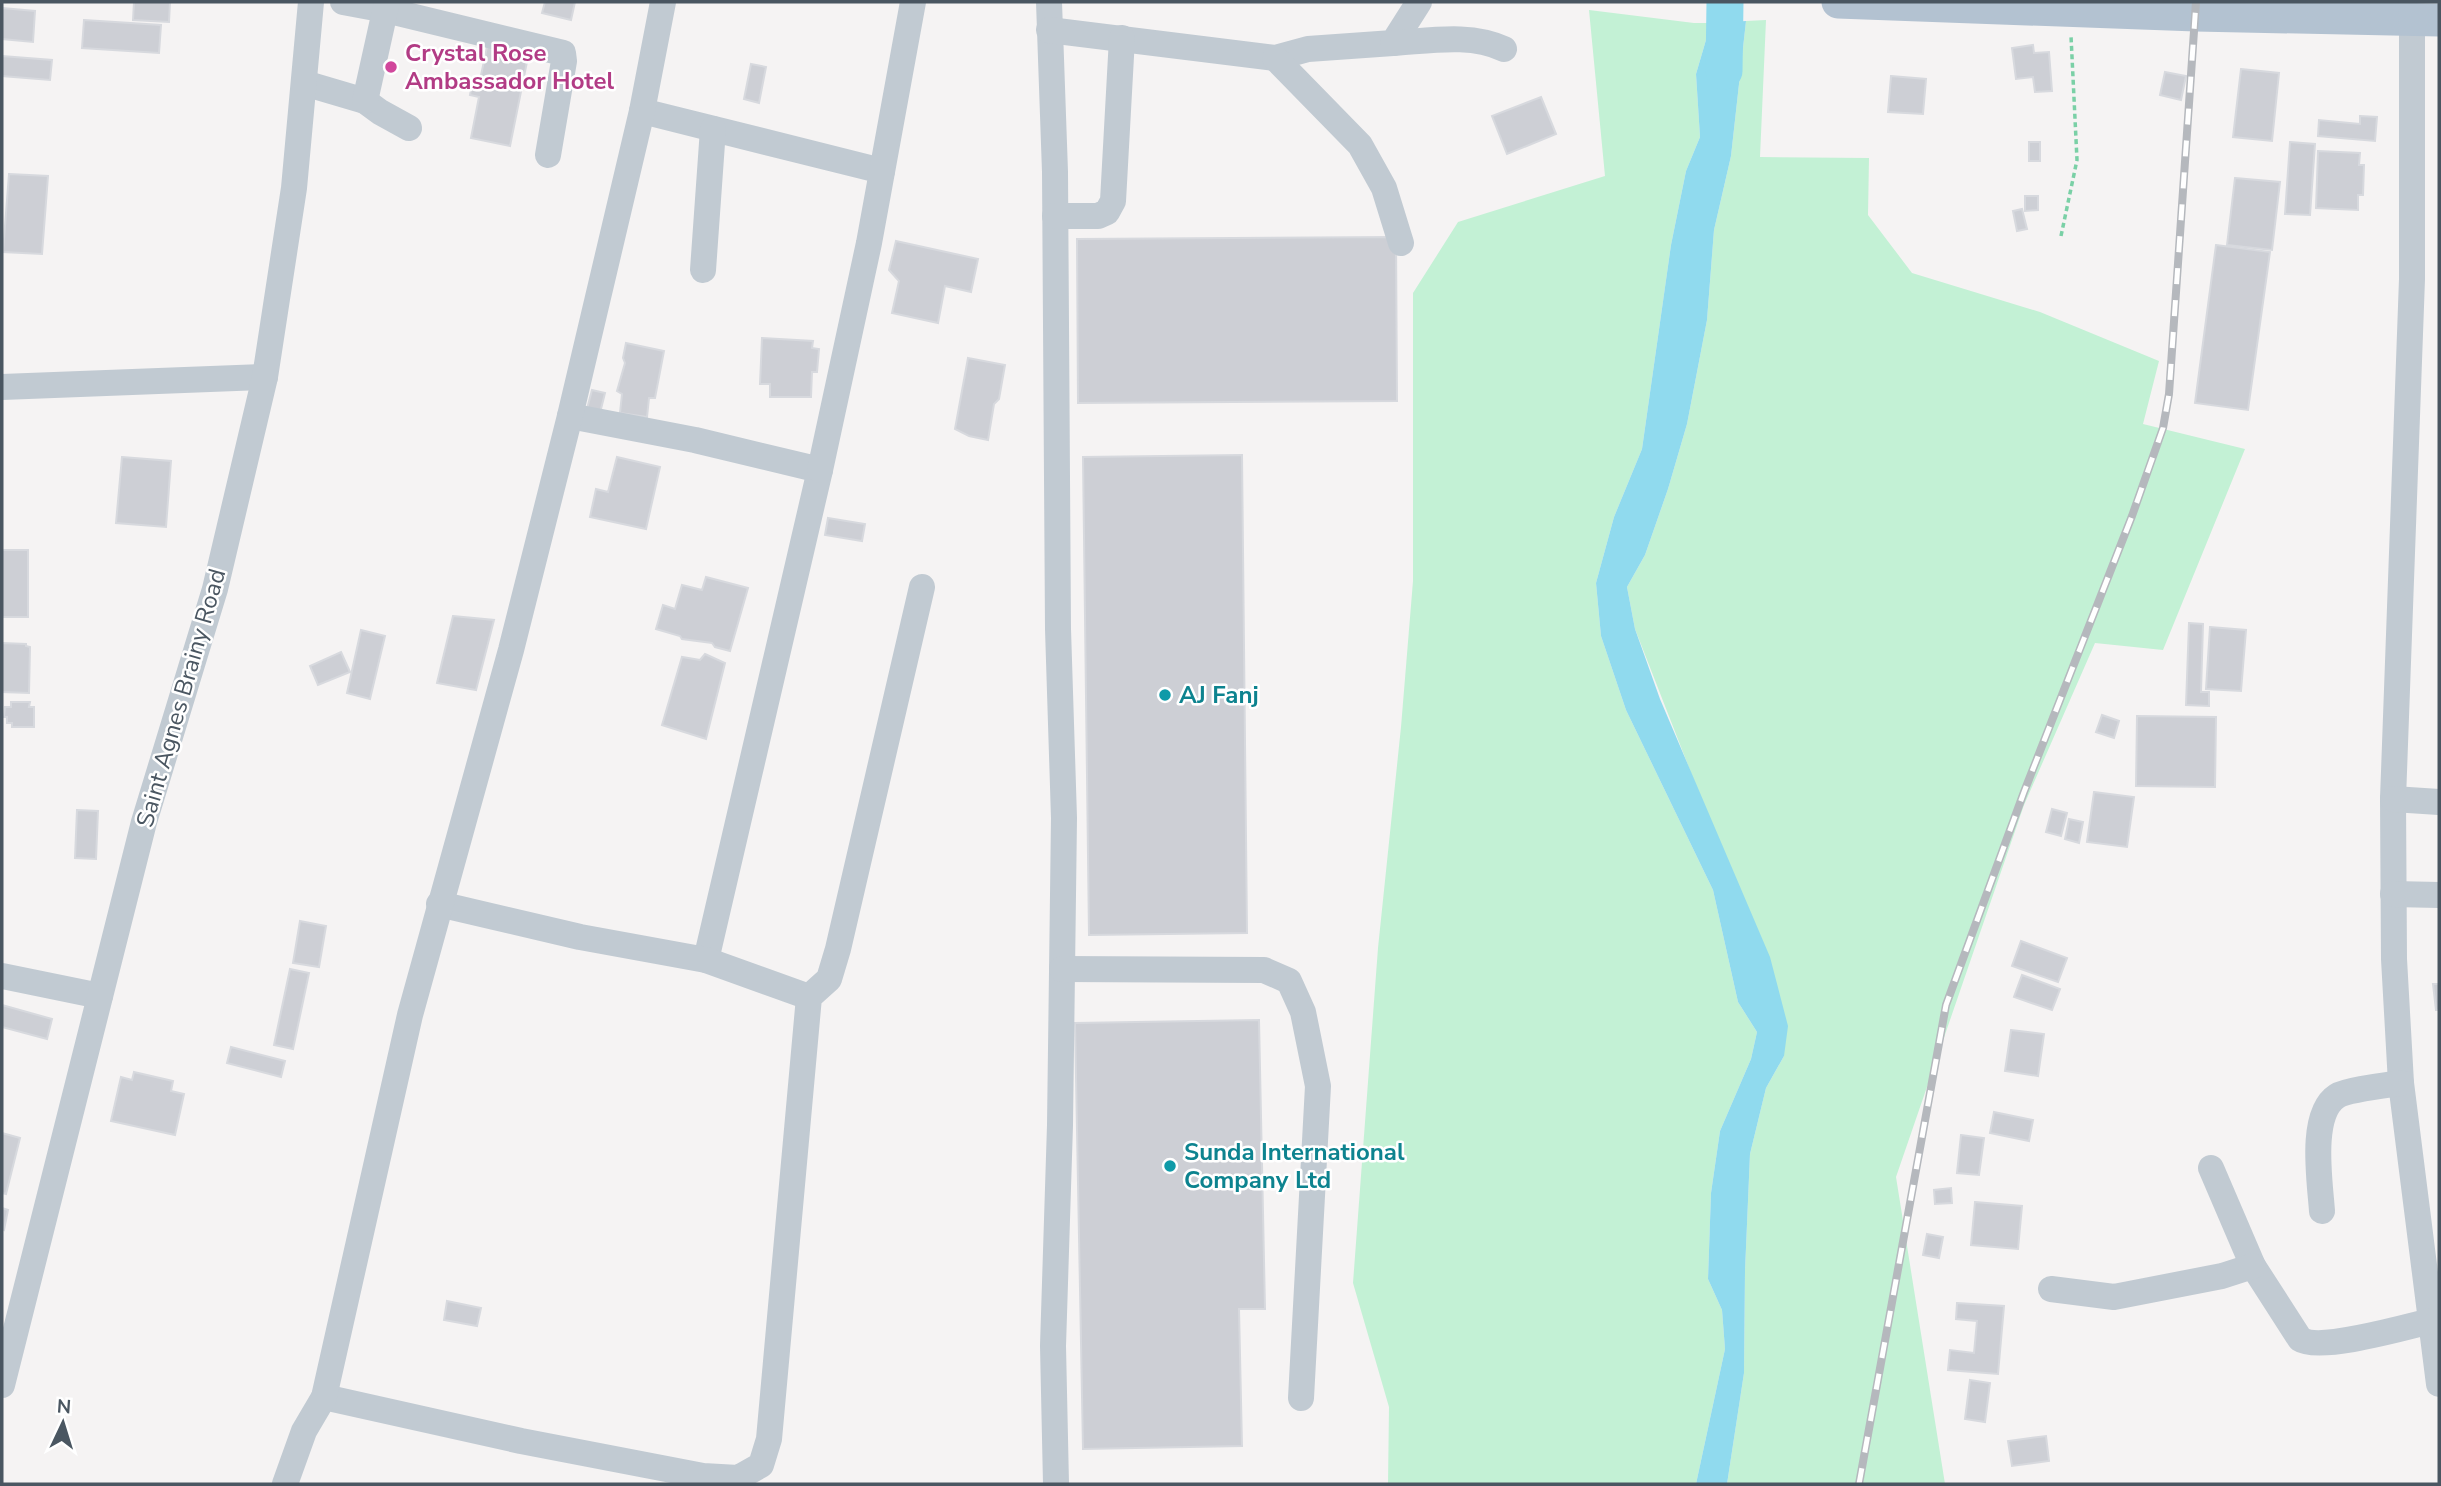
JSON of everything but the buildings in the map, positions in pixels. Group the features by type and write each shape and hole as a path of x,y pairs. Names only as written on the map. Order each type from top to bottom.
{"main road":[{"path":"1838,2 2426,21"}],"street":[{"name":"Saint Agnes Brainy Road","path":"2,1385 144,822 215,589 265,377 294,188 311,2"},
{"path":"342,2 386,6 563,53 565,61 548,155"},
{"path":"285,1484 304,1431 324,1397 410,1015 511,650 570,416 642,111 663,2"},
{"path":"706,960 820,470 869,243 913,2"},
{"path":"1049,2 1055,216 1058,629 1064,818 1053,1346 1056,1484"},
{"path":"1393,43 1419,2"},
{"path":"365,100 386,6"},
{"path":"2426,21 2412,279 2393,799 2393,894 2401,1083 2439,1384"},
{"path":"1049,30 1275,58 1308,49 1393,43 1470,40 1491,43 1504,49"},
{"path":"1055,216 1098,216 1107,212 1113,201 1122,38"},
{"path":"1275,58 1360,145 1384,188 1401,243"},
{"path":"304,83 365,100 409,128"},
{"path":"642,111 882,171"},
{"path":"703,270 713,129"},
{"path":"2,387 265,377"},
{"path":"570,416 695,440 820,470"},
{"path":"324,1397 521,1441 703,1476 738,1478 761,1465 769,1439 809,997 829,979 838,949 922,587"},
{"path":"2393,799 2439,802"},
{"path":"2393,894 2439,895"},
{"path":"439,904 580,937 706,960 809,997"},
{"path":"1062,969 1264,970 1289,981 1303,1012 1318,1086 1301,1398"},
{"path":"2,976 100,996"},
{"path":"2322,1211 2318,1156 2321,1122 2326,1106 2338,1094 2401,1083"},
{"path":"2211,1168 2253,1266 2300,1339 2306,1343 2329,1343 2431,1321"},
{"path":"2050,1289 2114,1297 2222,1276 2253,1266"}],"path":[{"path":"2061,236 2077,160 2070,10"}],"green space":[{"path":"1589,10 1711,23 1696,74 1700,137 1686,171 1671,245 1642,449 1614,517 1596,583 1601,636 1626,710 1713,890 1738,1002 1757,1032 1751,1059 1720,1131 1711,1193 1708,1279 1722,1310 1725,1349 1696,1484 1388,1484 1389,1407 1353,1283 1378,948 1413,581 1413,293 1458,222 1605,176"},
{"path":"1766,20 1760,157 1869,158 1868,215 1912,273 2040,312 2159,361 2143,424 2245,449 2163,650 2095,643 2024,805 1896,1177 1945,1484 1727,1484 1744,1373 1750,1154 1766,1088 1784,1056 1695,783 1635,629 1627,587 1645,555 1687,424 1707,320 1714,230 1731,156 1746,21"}],"water":[{"path":"1746,21 1731,156 1714,230 1707,320 1687,424 1645,555 1627,587 1635,629 1660,699 1770,957 1788,1026 1784,1056 1766,1088 1750,1154 1744,1373 1727,1484 1696,1484 1725,1349 1722,1310 1708,1279 1711,1193 1720,1131 1751,1059 1757,1032 1738,1002 1713,890 1626,710 1601,636 1596,583 1614,517 1642,449 1671,245 1686,171 1700,137 1696,74 1711,23"}],"waterway":[{"path":"1724,71 1725,2"}],"railway":[{"path":"1859,1484 1946,1005 2163,428 2169,394 2196,2"}],"place":[{"name":"Crystal Rose Ambassador Hotel","path":"391,67"},
{"name":"AJ Fanj","path":"1165,695"},
{"name":"Sunda International Company Ltd","path":"1170,1166"}]}
